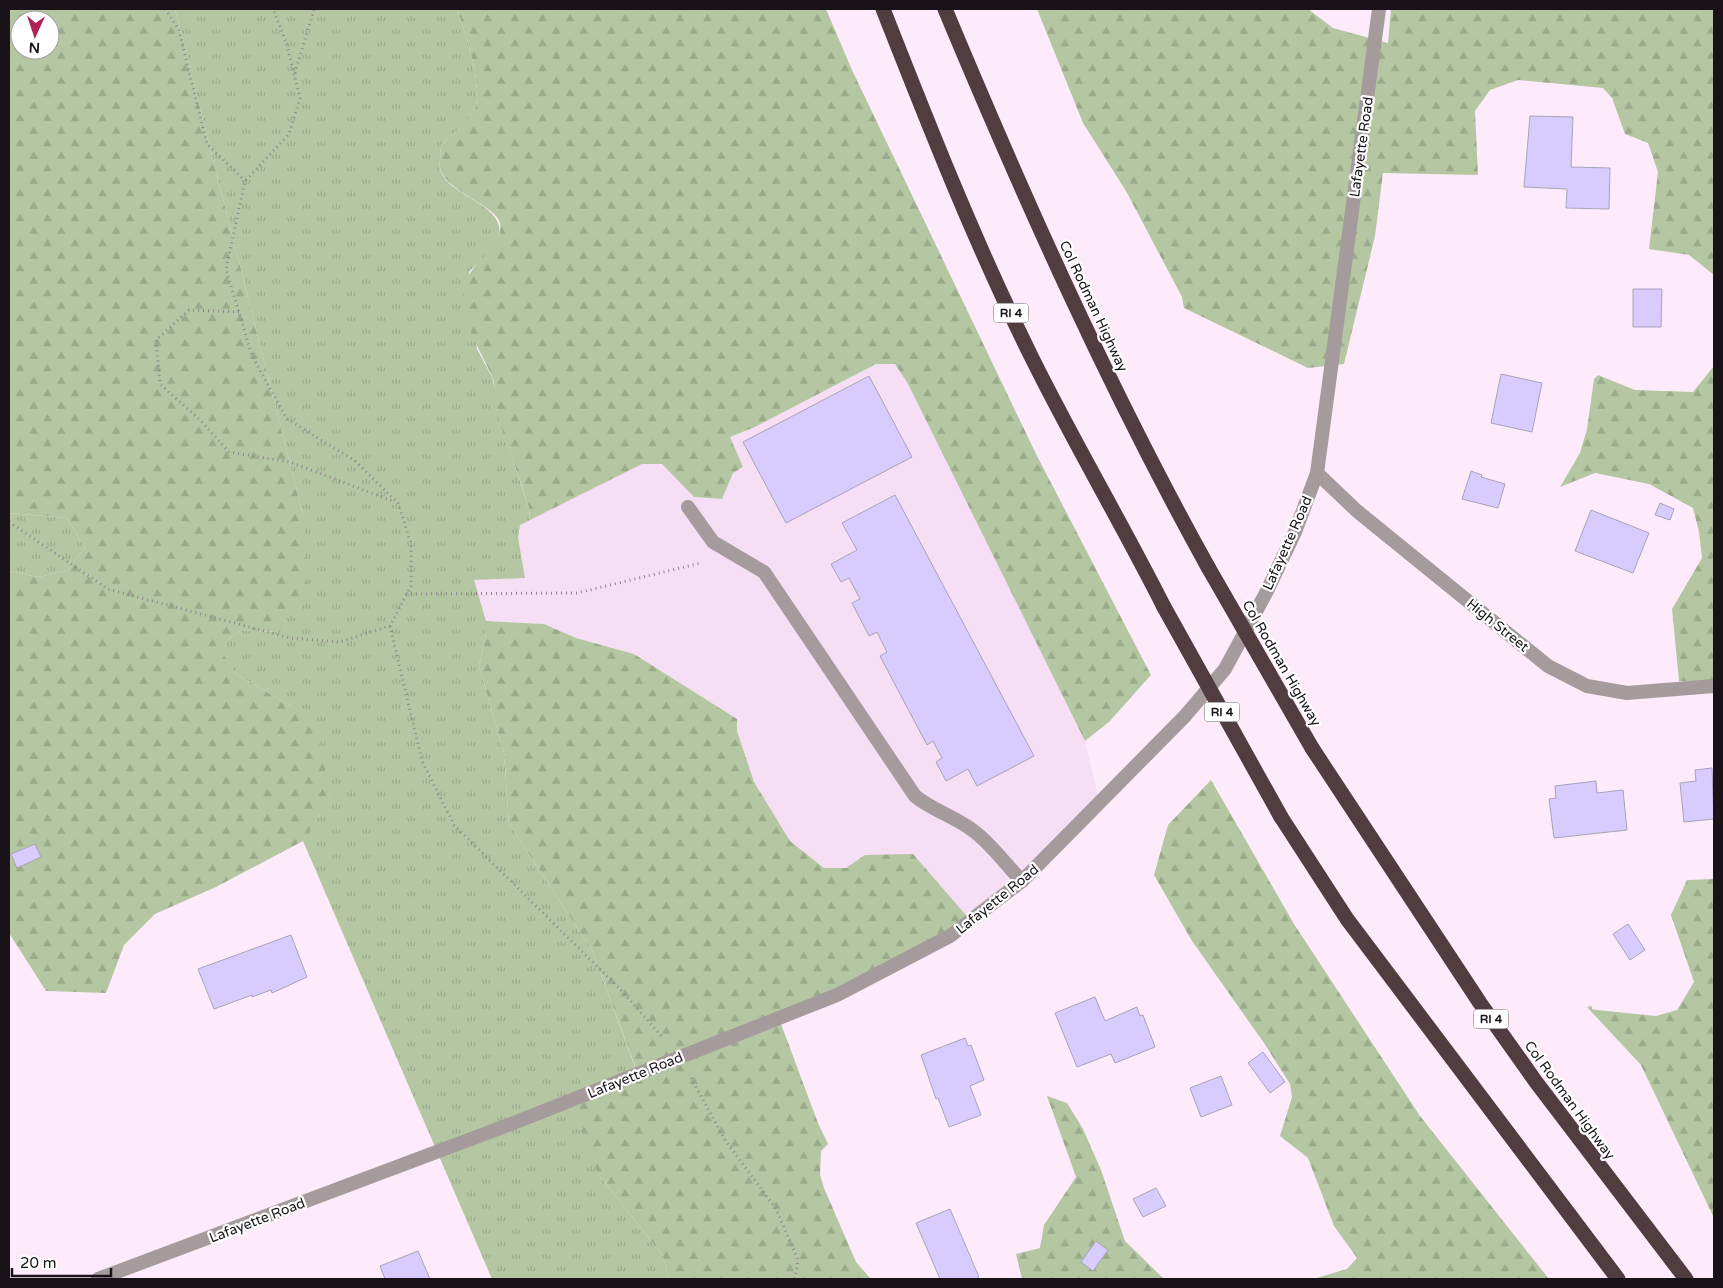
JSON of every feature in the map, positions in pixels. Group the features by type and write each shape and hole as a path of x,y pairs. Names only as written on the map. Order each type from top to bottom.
{"highway":[{"name":"RI 4","path":"882,9 936,144 983,254 1082,456 1281,817 1346,919 1618,1279"},
{"name":"Col Rodman Highway","path":"944,9 1094,348 1208,567 1312,748 1480,1004 1553,1105 1686,1279"}],"street":[{"name":"Lafayette Road","path":"98,1279 502,1128 838,995 950,936 1022,882 1115,790 1142,758 1185,716 1225,669 1267,591 1295,532 1317,473 1379,9"},
{"name":"High Street","path":"1317,473 1357,511 1548,666 1587,686 1627,693 1714,686"},
{"path":"688,507 713,542 764,572 915,796 926,805 953,816 974,830 1022,882"}],"path":[{"path":"165,9 179,30 207,144 245,181"},
{"path":"273,9 300,98 289,134 245,181 226,269 252,356 287,419 354,461 398,503 411,544 411,586 390,626 422,761 454,825 621,990 680,1057 725,1140 776,1209 798,1260 795,1279"},
{"path":"294,75 314,9"},
{"path":"239,312 189,310 156,340 160,384 201,421 229,452 290,462 398,503"},
{"path":"9,522 108,589 118,592 290,638 339,642 390,626"},
{"path":"406,594 577,593 734,554"}],"shaded area":[{"path":"876,364 895,364 908,384 1085,741 1101,808 971,921 865,855 846,868 824,868 790,841 754,782 737,731 737,719 634,654 576,638 544,624 486,621 474,580 525,578 518,537 519,525 642,464 662,464 694,497 730,437 755,427"}],"green space":[{"path":"9,9 175,9 303,515 308,590 277,632 242,630 227,640 224,655 236,674 293,707 317,731 330,798 303,841 216,887 155,914 124,945 106,993 46,991 9,933 9,571 38,577 67,571 85,548 67,518 9,513"},
{"path":"175,9 457,9 473,61 476,76 477,102 474,111 468,119 441,145 440,169 448,182 457,190 490,212 497,221 500,231 496,244 491,251 469,272 477,349 492,377 497,395 499,419 529,508 530,520 520,525 518,537 525,578 474,580 486,621 486,634 479,666 504,753 509,824 592,950 635,1067 634,1077 598,1174 663,1256 669,1279 492,1279 303,841 330,797 293,707 236,674 223,655 227,640 242,630 277,632 303,515"},
{"path":"457,9 826,9 852,70 1036,454 1151,675 1109,722 1085,741 908,384 895,364 876,364 755,427 730,437 743,467 733,473 722,499 694,497 662,464 642,464 530,520 529,508 499,421 494,382 470,329 464,308 463,298 469,275 496,242 500,233 500,223 491,211 453,186 446,179 440,168 441,145 471,115 477,102 476,76 473,61"},
{"path":"1037,9 1308,9 1333,28 1388,43 1391,9 1714,9 1714,275 1689,255 1649,249 1658,172 1648,143 1625,134 1612,98 1603,88 1518,80 1490,90 1475,111 1478,175 1383,173 1375,236 1344,364 1308,368 1184,308 1182,297 1126,191 1083,123"},
{"path":"1714,366 1714,683 1679,681 1672,609 1702,558 1699,532 1693,508 1649,484 1595,473 1560,487 1580,453 1587,429 1594,379 1598,375 1635,390 1693,392"},
{"path":"9,513 67,518 85,548 67,571 38,577 9,571"},
{"path":"486,621 544,624 576,638 634,654 737,719 737,731 754,782 790,841 824,868 846,868 865,855 913,854 971,921 781,1024 818,1123 828,1144 821,1151 820,1175 824,1188 856,1262 871,1279 669,1279 663,1256 598,1174 572,1107 634,1078 635,1066 592,950 509,824 504,753 479,666 486,634"},
{"path":"1211,780 1294,924 1420,1116 1549,1279 1313,1279 1347,1269 1357,1258 1334,1226 1308,1158 1280,1136 1292,1097 1290,1084 1264,1043 1192,941 1154,875 1168,825"},
{"path":"1714,879 1714,1218 1641,1065 1587,1007 1592,1006 1592,1009 1597,1010 1656,1016 1677,1010 1694,982 1671,915 1687,880"},
{"path":"1047,1096 1067,1103 1083,1129 1101,1170 1125,1241 1164,1279 1022,1279 1016,1254 1040,1248 1044,1225 1076,1177"}],"building":[{"path":"1530,116 1573,117 1571,167 1610,168 1609,209 1566,208 1567,189 1524,187"},
{"path":"1633,289 1662,289 1661,327 1633,327"},
{"path":"1501,374 1542,383 1532,432 1491,423"},
{"path":"869,376 912,457 786,523 743,442"},
{"path":"1471,471 1482,475 1481,477 1505,484 1498,508 1462,499"},
{"path":"895,495 1034,756 977,786 968,769 946,781 936,762 942,758 933,741 927,745 880,656 887,652 877,632 869,636 852,603 860,599 849,578 841,582 831,564 857,550 842,523"},
{"path":"1660,503 1674,509 1670,520 1655,515"},
{"path":"1591,510 1649,533 1633,573 1575,551"},
{"path":"1712,768 1714,819 1684,822 1680,783 1696,781 1695,770"},
{"path":"1596,781 1597,793 1623,790 1627,830 1554,838 1549,799 1556,798 1555,786"},
{"path":"35,844 41,857 17,868 11,854"},
{"path":"1628,924 1645,950 1630,960 1613,934"},
{"path":"291,935 307,977 272,993 271,990 252,997 252,995 214,1009 198,969"},
{"path":"1095,997 1105,1021 1137,1007 1140,1016 1143,1015 1155,1047 1115,1063 1111,1054 1077,1067 1055,1013"},
{"path":"965,1038 968,1046 971,1045 984,1080 970,1086 981,1115 949,1127 938,1098 936,1099 921,1055"},
{"path":"1263,1052 1285,1082 1270,1093 1248,1063"},
{"path":"1221,1076 1232,1105 1201,1117 1190,1088"},
{"path":"1156,1188 1166,1206 1143,1217 1133,1199"},
{"path":"950,1209 979,1277 975,1279 940,1279 916,1223"},
{"path":"1096,1241 1108,1250 1093,1271 1081,1262"},
{"path":"418,1251 430,1279 385,1279 380,1266"}]}
